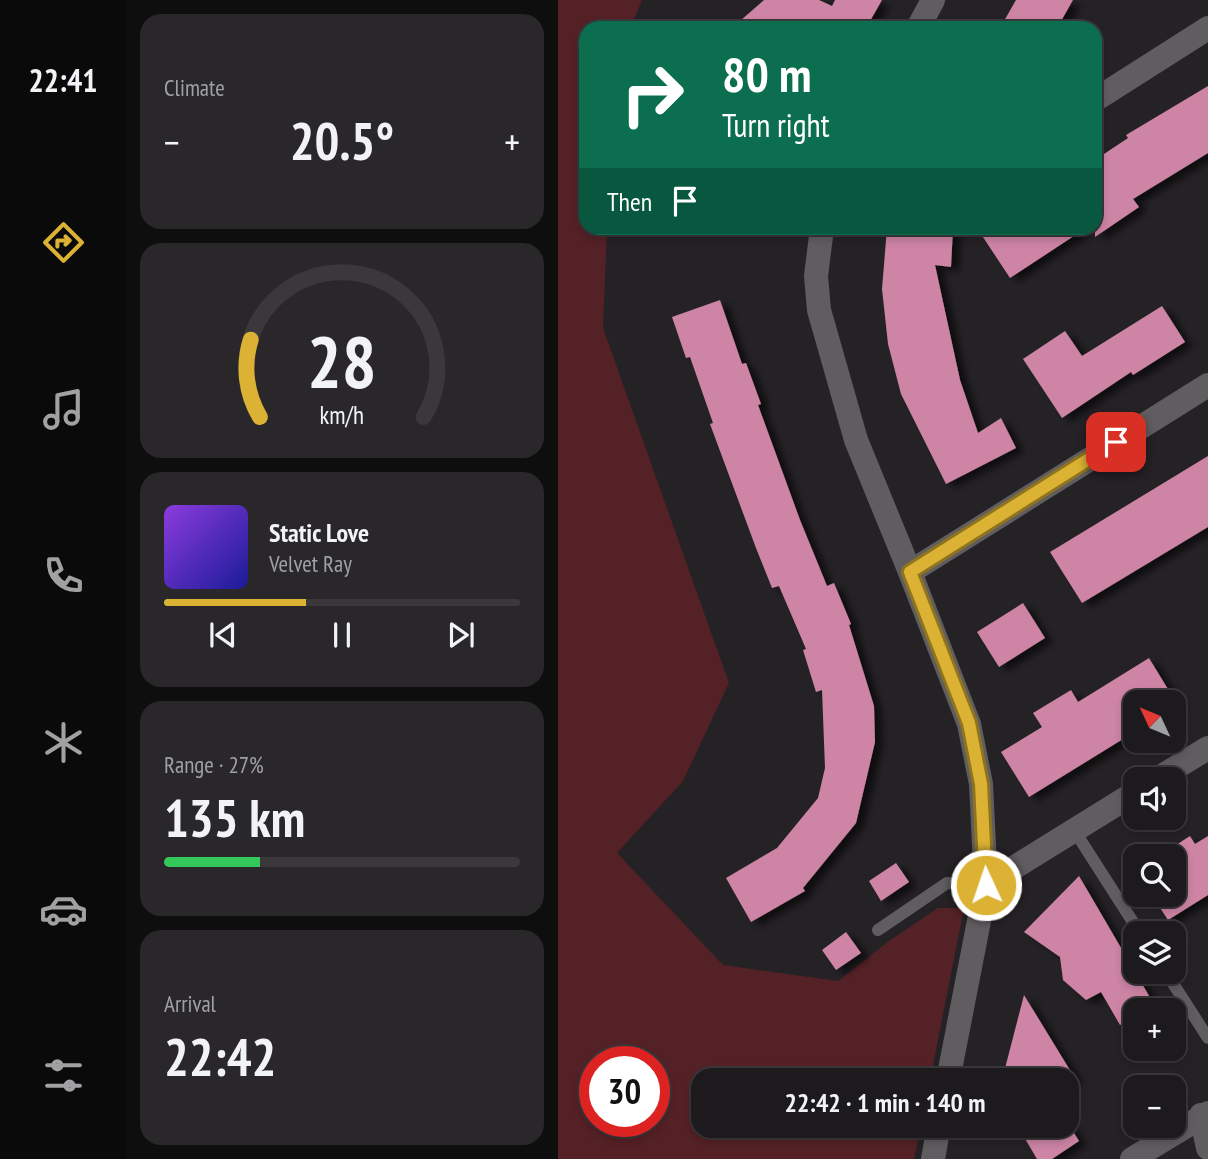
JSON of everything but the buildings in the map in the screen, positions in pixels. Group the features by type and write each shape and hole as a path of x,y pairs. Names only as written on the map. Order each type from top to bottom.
{"street":[{"path":"922,21 933,0"},
{"path":"1102,96 1208,28"},
{"path":"821,235 816,276 819,310 856,440 969,723 981,784 986,885 950,1068"},
{"path":"910,572 1208,384"},
{"path":"1177,767 1208,748"},
{"path":"986,885 1123,800"},
{"path":"1132,1159 1204,1114 1208,1148"},
{"path":"933,1159 937,1138"}],"lane":[{"path":"1074,830 1132,921"},
{"path":"878,930 947,883 986,885"},
{"path":"1173,984 1208,1038"}],"shaded area":[{"path":"558,0 642,0 633,21 579,21 579,235 607,235 603,328 729,683 683,781 617,853 723,965 838,981 889,941 938,908 964,908 932,1068 691,1068 691,1138 918,1138 914,1159 558,1159"}],"route":[{"path":"986,885 981,784 969,723 910,572 1116,442"}]}
